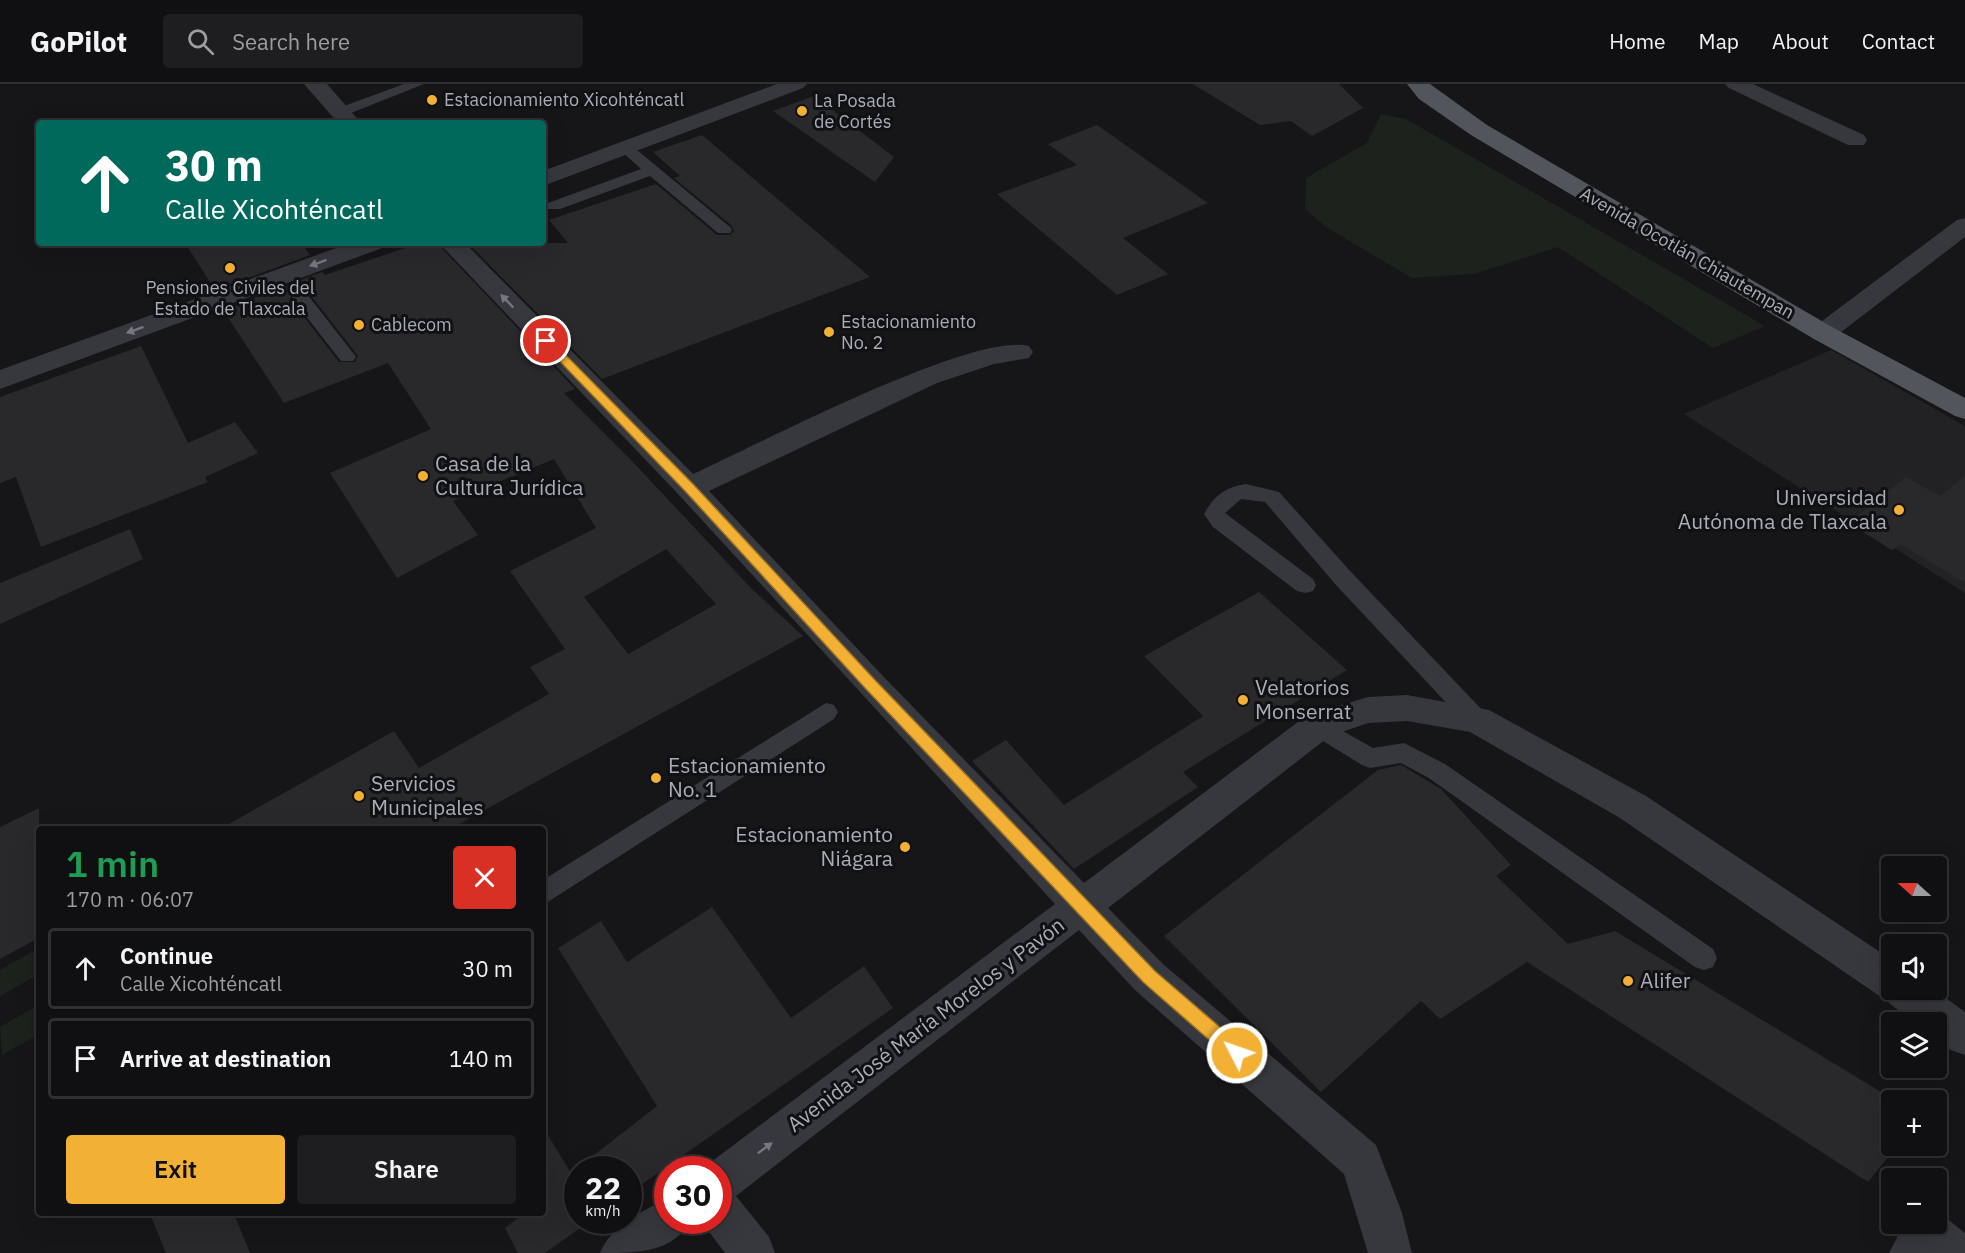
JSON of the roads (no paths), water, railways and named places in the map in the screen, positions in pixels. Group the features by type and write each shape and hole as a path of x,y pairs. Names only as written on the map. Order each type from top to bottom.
{"main road":[{"name":"Avenida Ocotlán Chiautempan","path":"1418,84 1450,112 1479,130 1823,333 1965,410"}],"street":[{"path":"315,84 346,117"},
{"path":"546,178 796,84"},
{"path":"1736,84 1856,140"},
{"path":"1823,333 1965,225"},
{"path":"0,380 291,287 367,246"},
{"path":"454,246 689,488 862,689 1082,906 1149,977 1361,1160 1380,1213 1390,1253"},
{"path":"689,488 927,377 990,356 1020,352"},
{"name":"Avenida José María Morelos y Pavón","path":"732,1173 1318,726 1368,710 1407,708 1477,720 1633,807 1881,975"},
{"path":"1916,1000 1965,1036"},
{"path":"732,1226 753,1253"},
{"path":"622,1253 654,1231"}],"lane":[{"path":"346,117 417,84"},
{"path":"626,148 724,230"},
{"path":"554,206 652,170"},
{"path":"291,287 347,357"},
{"path":"1305,585 1220,522 1214,514 1219,504 1238,490 1256,490 1272,497 1344,579 1477,720"},
{"path":"546,892 826,712"},
{"path":"1318,726 1370,758 1404,753 1437,771 1704,958"}],"place":[{"name":"Estacionamiento Xicohténcatl","path":"432,100"},
{"name":"La Posada de Cortés","path":"802,111"},
{"name":"Pensiones Civiles del Estado de Tlaxcala","path":"230,268"},
{"name":"Cablecom","path":"359,325"},
{"name":"Estacionamiento No. 2","path":"829,332"},
{"name":"Casa de la Cultura Jurídica","path":"423,476"},
{"name":"Universidad Autónoma de Tlaxcala","path":"1899,510"},
{"name":"Velatorios Monserrat","path":"1243,700"},
{"name":"Estacionamiento No. 1","path":"656,778"},
{"name":"Servicios Municipales","path":"359,796"},
{"name":"Estacionamiento Niágara","path":"905,847"},
{"name":"Alifer","path":"1628,981"}]}
